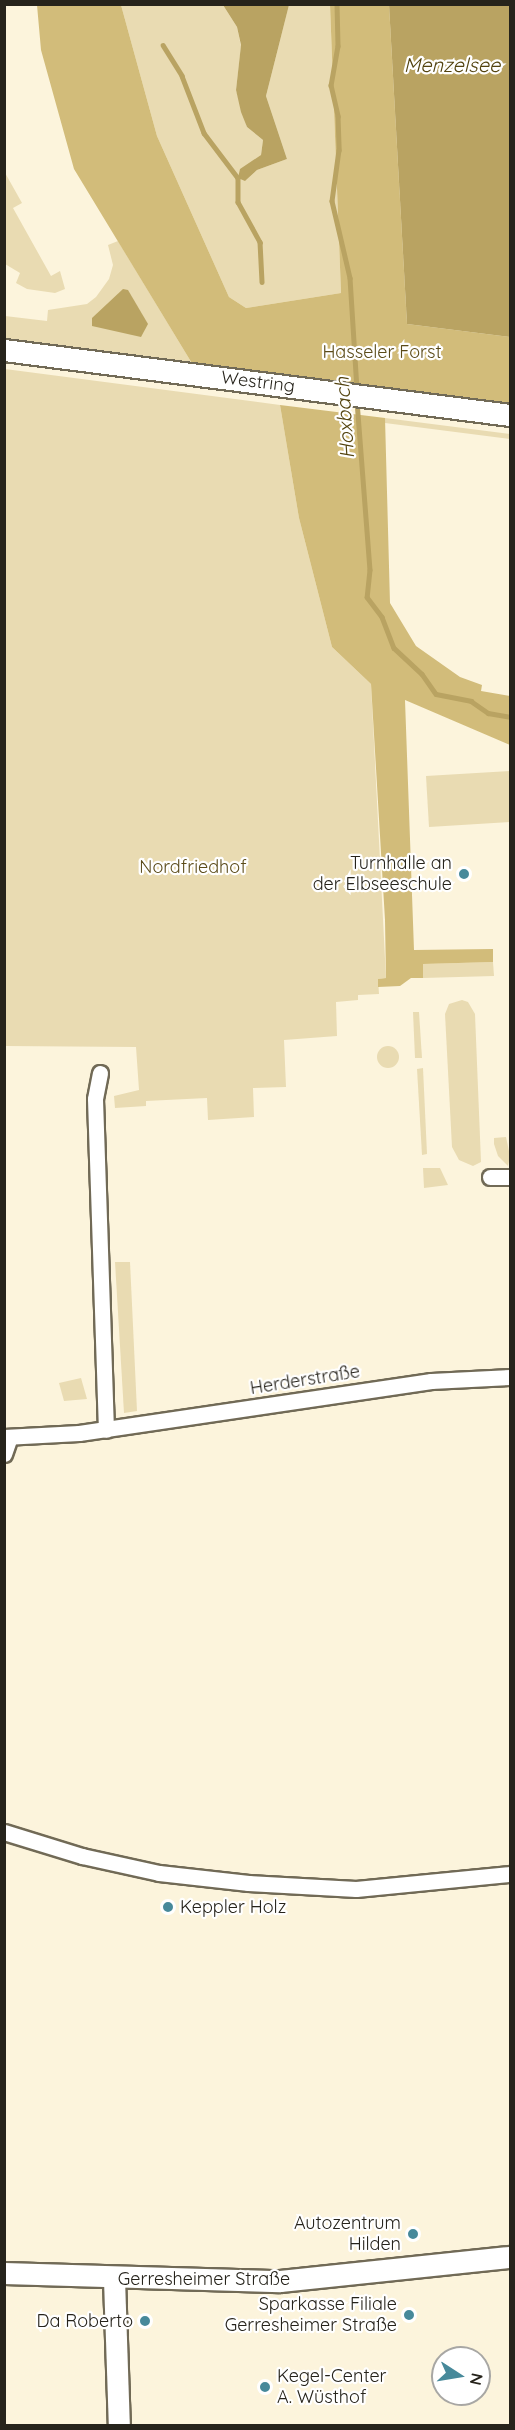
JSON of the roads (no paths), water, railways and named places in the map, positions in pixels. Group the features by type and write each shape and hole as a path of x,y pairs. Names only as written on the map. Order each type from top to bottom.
{"street":[{"name":"Westring","path":"4,350 510,415"},
{"path":"100,1073 95,1098 106,1430"},
{"path":"490,1177 510,1176"},
{"name":"Herderstraße","path":"7,1437 106,1430 431,1381 510,1377"},
{"path":"4,1454 7,1437"},
{"path":"4,1833 82,1856 159,1873 249,1883 356,1889 510,1874"},
{"name":"Gerresheimer Straße","path":"4,2273 114,2279 280,2282 510,2257"},
{"path":"114,2279 119,2426"}],"water":[{"path":"223,5 289,5 266,96 287,159 257,170 245,181 238,178 240,169 261,155 263,140 247,127 241,112 236,90 241,45 237,27"},
{"name":"Menzelsee","path":"389,5 510,5 510,337 407,324"},
{"path":"123,289 128,290 148,324 141,337 92,326 92,318"}],"waterway":[{"name":"Hoxbach","path":"337,4 338,46 331,85 338,116 339,150 332,201 350,278 357,390"},
{"path":"163,45 182,76 204,133 238,178 238,202 260,242 262,282"},
{"name":"Hoxbach","path":"357,401 370,570 367,597 382,617 394,648 422,674 436,694 471,701 488,713 510,717"}],"place":[{"name":"Turnhalle an der Elbseeschule","path":"464,874"},
{"name":"Keppler Holz","path":"168,1907"},
{"name":"Autozentrum Hilden","path":"413,2234"},
{"name":"Sparkasse Filiale Gerresheimer Straße","path":"409,2315"},
{"name":"Da Roberto","path":"145,2321"},
{"name":"Kegel-Center A. Wüsthof","path":"265,2387"}],"park label":[{"name":"Hasseler Forst","path":"382,352"},
{"name":"Nordfriedhof","path":"193,867"}]}
